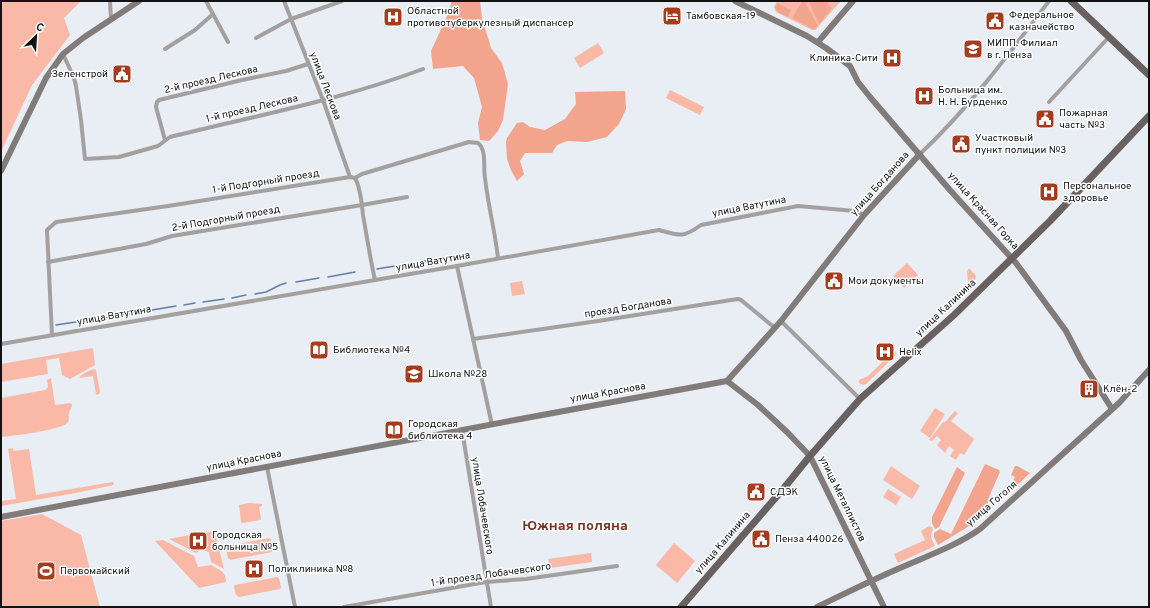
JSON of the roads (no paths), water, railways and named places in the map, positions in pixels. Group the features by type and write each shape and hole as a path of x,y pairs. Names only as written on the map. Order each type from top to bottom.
{"main road":[{"path":"1071,1 1149,75"},
{"name":"улица Калинина","path":"681,607 860,399 948,321 1050,221 1149,116"}],"street":[{"path":"110,1 111,19"},
{"path":"1,171 46,78 63,54 74,44 139,1"},
{"path":"206,1 228,42"},
{"name":"улица Лескова","path":"284,1 353,178 357,182 370,261 375,280"},
{"path":"256,38 291,19 342,1"},
{"name":"улица Красная Горка","path":"735,1 818,42 850,66 858,82 949,189 1012,258 1066,331 1081,360 1112,409"},
{"path":"818,42 853,1"},
{"name":"улица Богданова","path":"727,381 781,321 864,216 920,154 940,135 983,85 1049,1"},
{"path":"165,49 193,32 213,14"},
{"path":"1049,102 1109,37"},
{"name":"1-й проезд Лескова","path":"63,54 76,86 85,158 119,157 158,146 170,137 255,118 322,100 392,81 423,69"},
{"name":"2-й проезд Лескова","path":"165,140 156,107 159,100 286,71 308,64"},
{"name":"1-й Подгорный проезд","path":"48,262 47,230 56,222 353,178 469,142 478,143 483,149 484,178 496,235 498,258"},
{"name":"2-й Подгорный проезд","path":"48,262 146,244 172,236 407,197"},
{"name":"улица Ватутина","path":"1,344 659,230 678,235 690,233 701,225 798,206 855,211 864,216"},
{"path":"48,262 52,335"},
{"path":"457,266 492,425"},
{"name":"проезд Богданова","path":"473,339 598,322 738,299 775,328"},
{"path":"781,321 860,399"},
{"name":"улица Гоголя","path":"817,607 960,541 980,529 1112,409 1132,390 1149,370"},
{"name":"улица Краснова","path":"1,517 727,381"},
{"name":"улица Металлистов","path":"727,381 758,405 788,432 810,456 884,607"},
{"name":"улица Лобачевского","path":"462,430 491,607"},
{"path":"267,467 295,607"},
{"name":"1-й проезд Лобачевского","path":"344,607 486,582 526,579 617,566"}],"waterway":[{"path":"377,269 449,257"},
{"path":"328,277 355,272"},
{"path":"296,282 319,278"},
{"path":"255,294 266,292 286,283"},
{"path":"232,298 246,295"},
{"path":"203,302 224,299"},
{"path":"184,305 195,303"},
{"path":"122,315 176,306"},
{"path":"101,318 116,316"},
{"path":"56,325 95,319"}],"place":[{"name":"Тамбовская-19","path":"672,16"},
{"name":"Областной противотуберкулезный диспансер","path":"393,17"},
{"name":"Федеральное казначейство","path":"995,21"},
{"name":"МИПП. Филиал в г. Пенза","path":"973,49"},
{"name":"Клиника-Сити","path":"892,58"},
{"name":"Зеленстрой","path":"122,74"},
{"name":"Больница им. Н. Н. Бурденко","path":"924,96"},
{"name":"Пожарная часть №3","path":"1045,119"},
{"name":"Участковый пункт полиции №3","path":"961,144"},
{"name":"Персональное здоровье","path":"1049,192"},
{"name":"Мои документы","path":"834,281"},
{"name":"Библиотека №4","path":"319,350"},
{"name":"Helix","path":"885,352"},
{"name":"Школа №28","path":"414,374"},
{"name":"Клён-2","path":"1089,389"},
{"name":"Городская библиотека 4","path":"394,430"},
{"name":"СДЭК","path":"756,492"},
{"name":"Пенза 440026","path":"761,539"},
{"name":"Городская больница №5","path":"198,541"},
{"name":"Поликлиника №8","path":"254,569"},
{"name":"Первомайский","path":"46,571"}],"district":[{"name":"Южная поляна","path":"575,526"}]}
